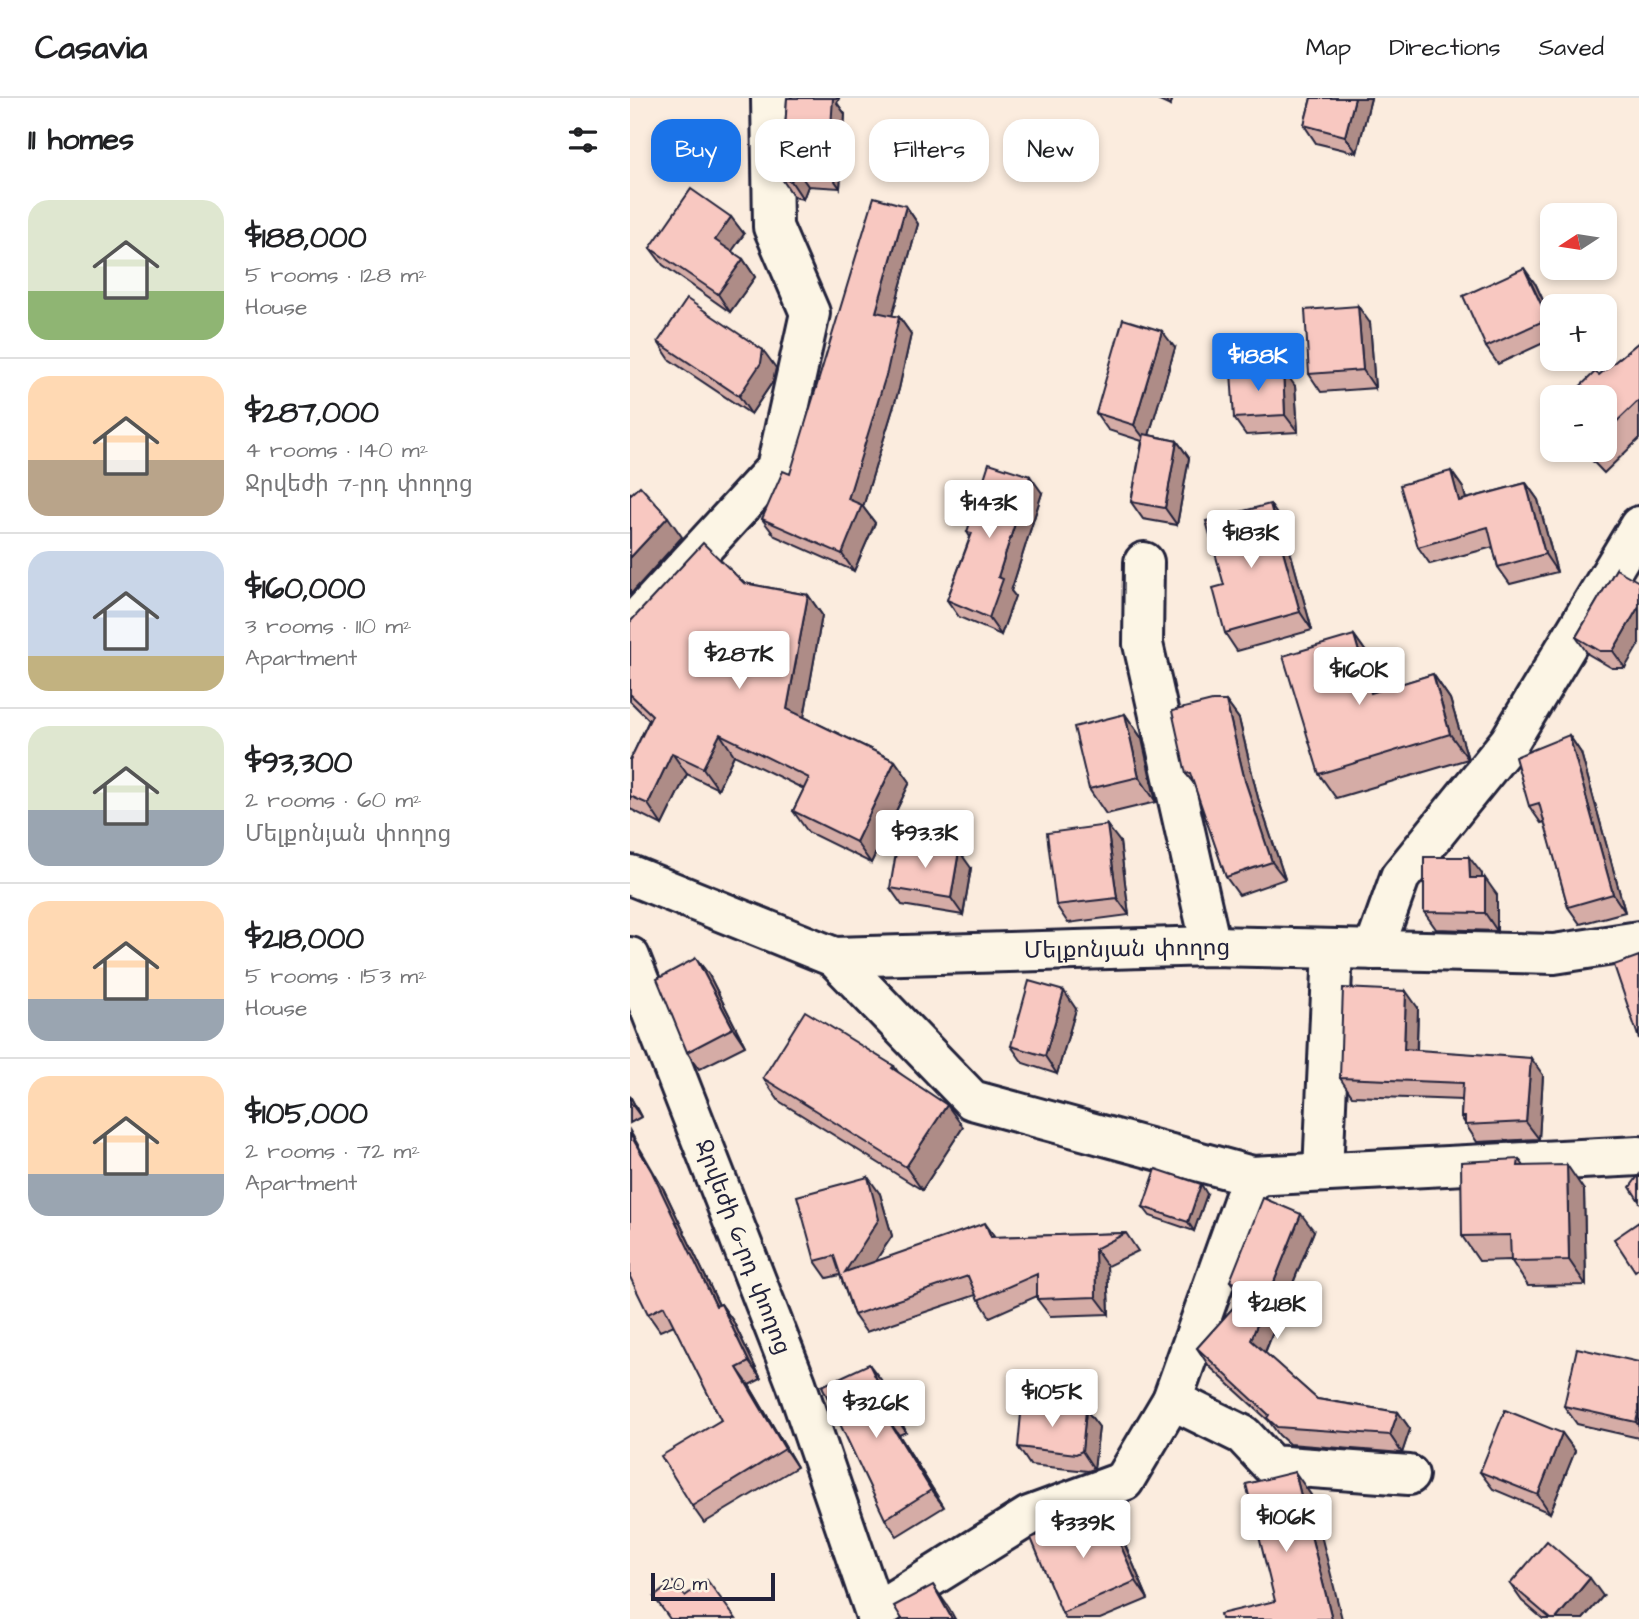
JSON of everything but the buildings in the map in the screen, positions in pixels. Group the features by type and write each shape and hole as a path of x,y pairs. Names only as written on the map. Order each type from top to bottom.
{"street":[{"path":"630,627 776,468 810,313 773,227 771,98"},
{"path":"1374,950 1400,877 1508,742 1639,526"},
{"path":"1144,562 1143,644 1211,946"},
{"name":"Մելքոնյան փողոց","path":"630,875 834,957 1211,946 1554,954 1639,941"},
{"path":"1323,1172 1333,949"},
{"name":"Ջրվեժի 6-րդ փողոց","path":"630,957 796,1383 876,1616"},
{"path":"834,957 972,1100 1252,1176 1639,1156"},
{"path":"876,1616 1029,1516 1124,1481 1172,1400 1252,1176"},
{"path":"1172,1400 1243,1435 1271,1465 1409,1475"}]}
